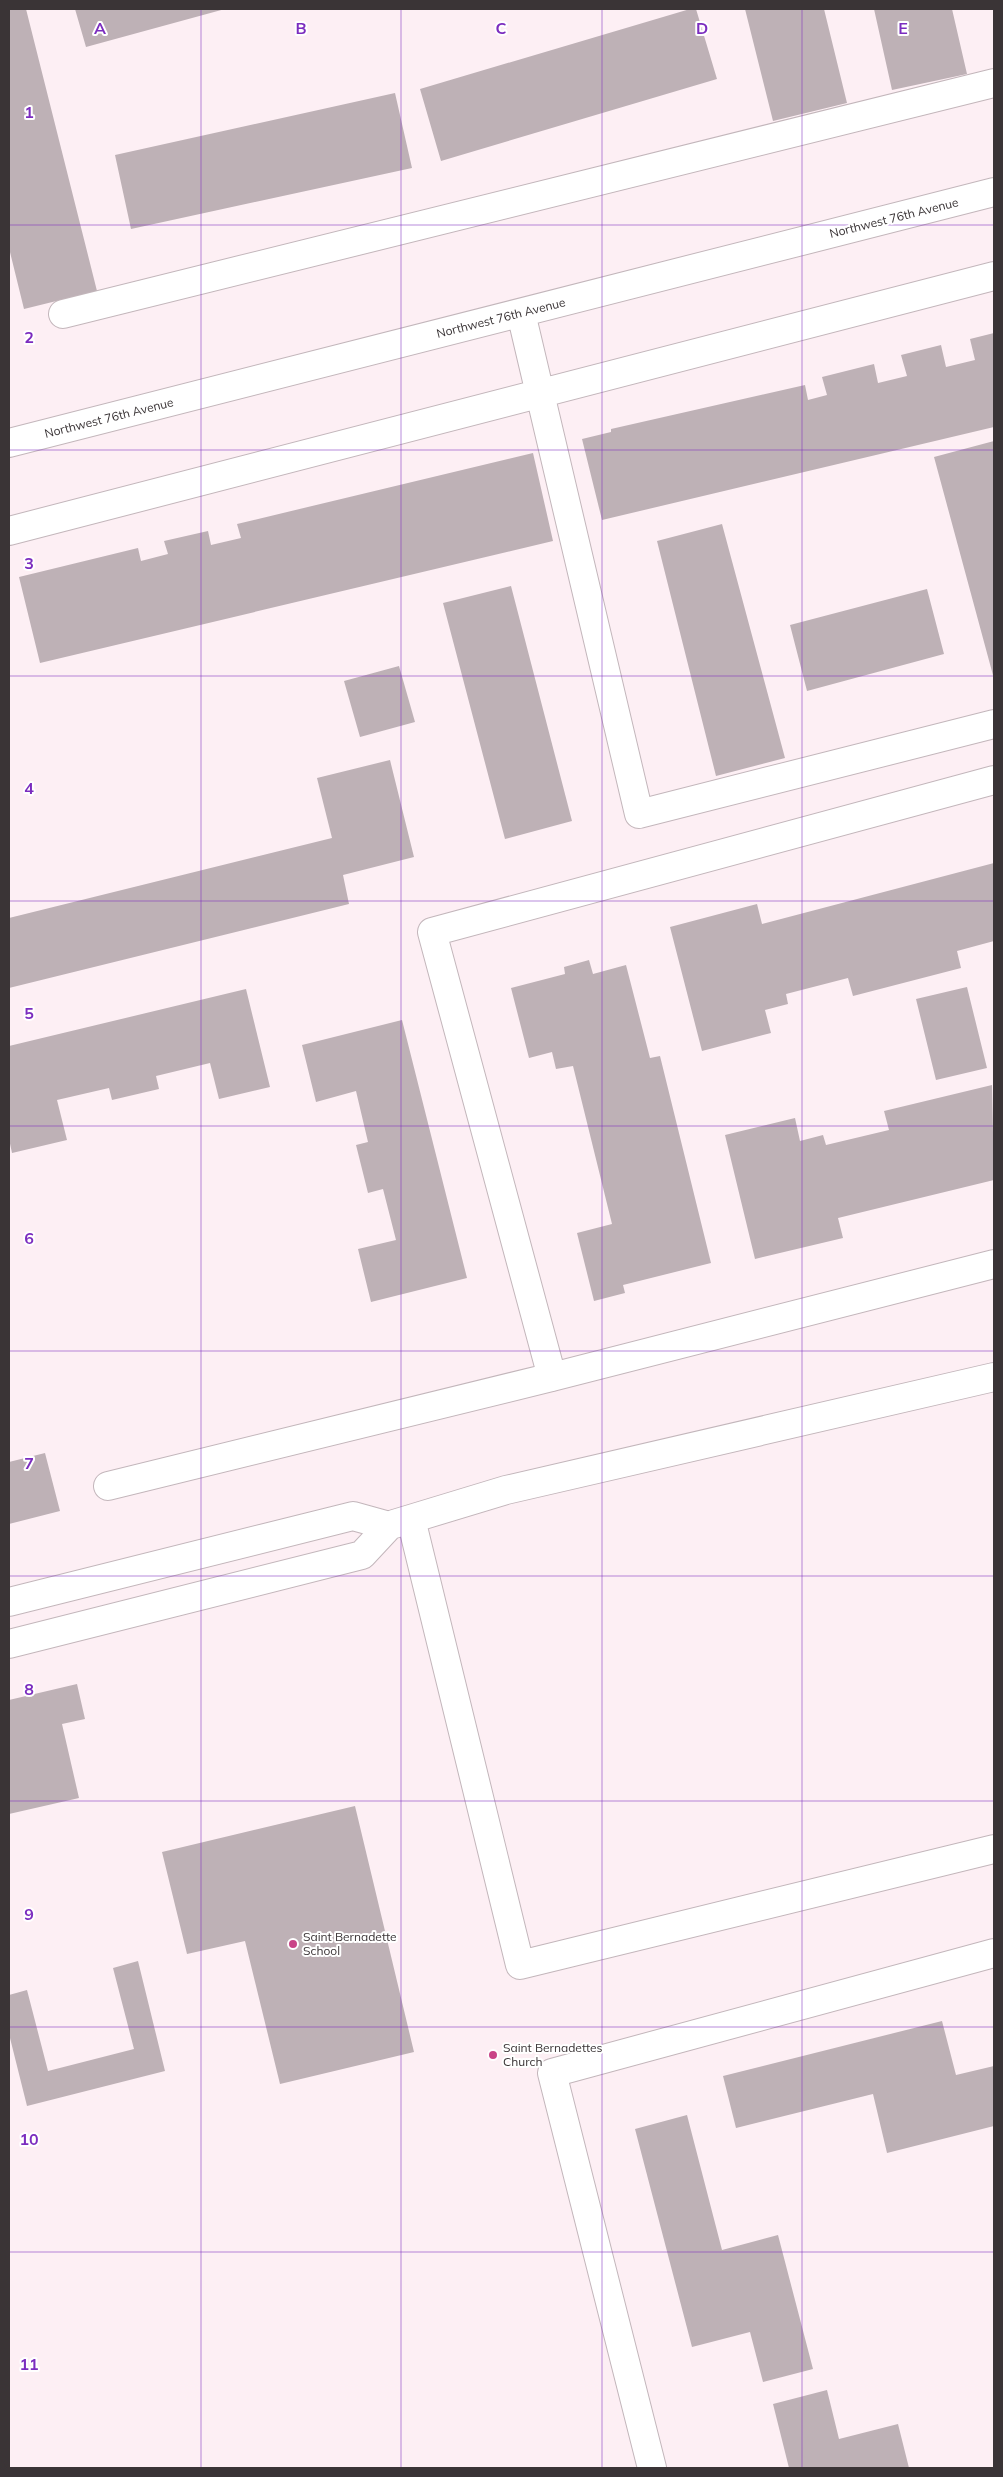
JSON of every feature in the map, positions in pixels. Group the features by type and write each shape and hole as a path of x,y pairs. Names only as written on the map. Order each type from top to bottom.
{"street":[{"path":"63,314 994,83"},
{"name":"Northwest 76th Avenue","path":"9,443 994,192"},
{"path":"9,530 994,276"},
{"path":"521,313 639,814 994,724"},
{"path":"552,1377 432,932 994,780"},
{"path":"108,1486 552,1377 994,1264"},
{"path":"9,1602 353,1516 400,1522 506,1490 994,1377"},
{"path":"9,1644 362,1555 400,1522"},
{"path":"400,1522 520,1965 994,1848"},
{"path":"119,1575 129,1615"},
{"path":"652,2468 552,2073 994,1953"}],"building":[{"path":"9,9 26,9 97,291 24,309 9,248"},
{"path":"75,9 225,9 86,47"},
{"path":"690,9 696,9 717,79 441,161 420,89"},
{"path":"745,9 824,9 847,103 773,121"},
{"path":"874,9 952,9 967,74 892,90"},
{"path":"395,93 412,168 131,229 115,155"},
{"path":"994,333 994,427 602,520 582,439 611,432 611,429 805,385 808,400 827,395 822,377 874,364 878,383 907,376 901,355 941,345 946,367 975,360 970,339"},
{"path":"994,441 994,679 934,457"},
{"path":"533,453 553,541 40,663 19,577 138,548 141,561 168,554 164,541 208,531 211,545 241,538 237,524"},
{"path":"722,524 785,758 716,776 657,541"},
{"path":"511,586 572,821 505,839 443,603"},
{"path":"927,589 944,654 807,691 790,625"},
{"path":"399,666 415,722 360,737 344,681"},
{"path":"390,760 414,857 343,875 349,904 9,988 9,918 332,838 317,778"},
{"path":"994,863 994,941 957,951 961,968 853,996 848,978 786,994 788,1004 765,1010 771,1033 702,1051 670,927 757,904 762,924"},
{"path":"589,960 593,974 626,965 650,1058 660,1056 711,1263 623,1285 625,1293 594,1301 577,1233 612,1224 573,1066 556,1069 552,1052 529,1058 511,988 565,974 564,967"},
{"path":"967,987 987,1068 936,1080 916,999"},
{"path":"246,989 270,1087 219,1099 210,1063 156,1076 159,1089 112,1100 109,1088 57,1100 67,1140 12,1153 9,1139 9,1046"},
{"path":"402,1020 467,1278 371,1302 358,1249 396,1240 383,1189 368,1193 356,1145 368,1142 356,1091 316,1102 302,1045"},
{"path":"992,1085 994,1180 838,1218 843,1238 755,1259 725,1135 795,1118 800,1141 823,1135 826,1145 889,1130 884,1111"},
{"path":"45,1453 60,1511 9,1524 9,1462"},
{"path":"77,1684 85,1719 62,1724 79,1798 9,1814 9,1700"},
{"path":"355,1806 414,2052 280,2084 245,1941 187,1954 162,1852"},
{"path":"138,1961 165,2071 27,2106 9,2034 9,1995 27,1990 48,2071 134,2049 113,1968"},
{"path":"942,2021 956,2075 994,2066 994,2126 887,2153 873,2094 736,2128 723,2076"},
{"path":"687,2115 722,2250 778,2235 813,2369 763,2382 750,2332 692,2347 635,2129"},
{"path":"827,2390 839,2439 898,2424 909,2468 789,2468 773,2404"}],"place":[{"name":"Saint Bernadette School","path":"293,1944"},
{"name":"Saint Bernadettes Church","path":"493,2055"}]}
